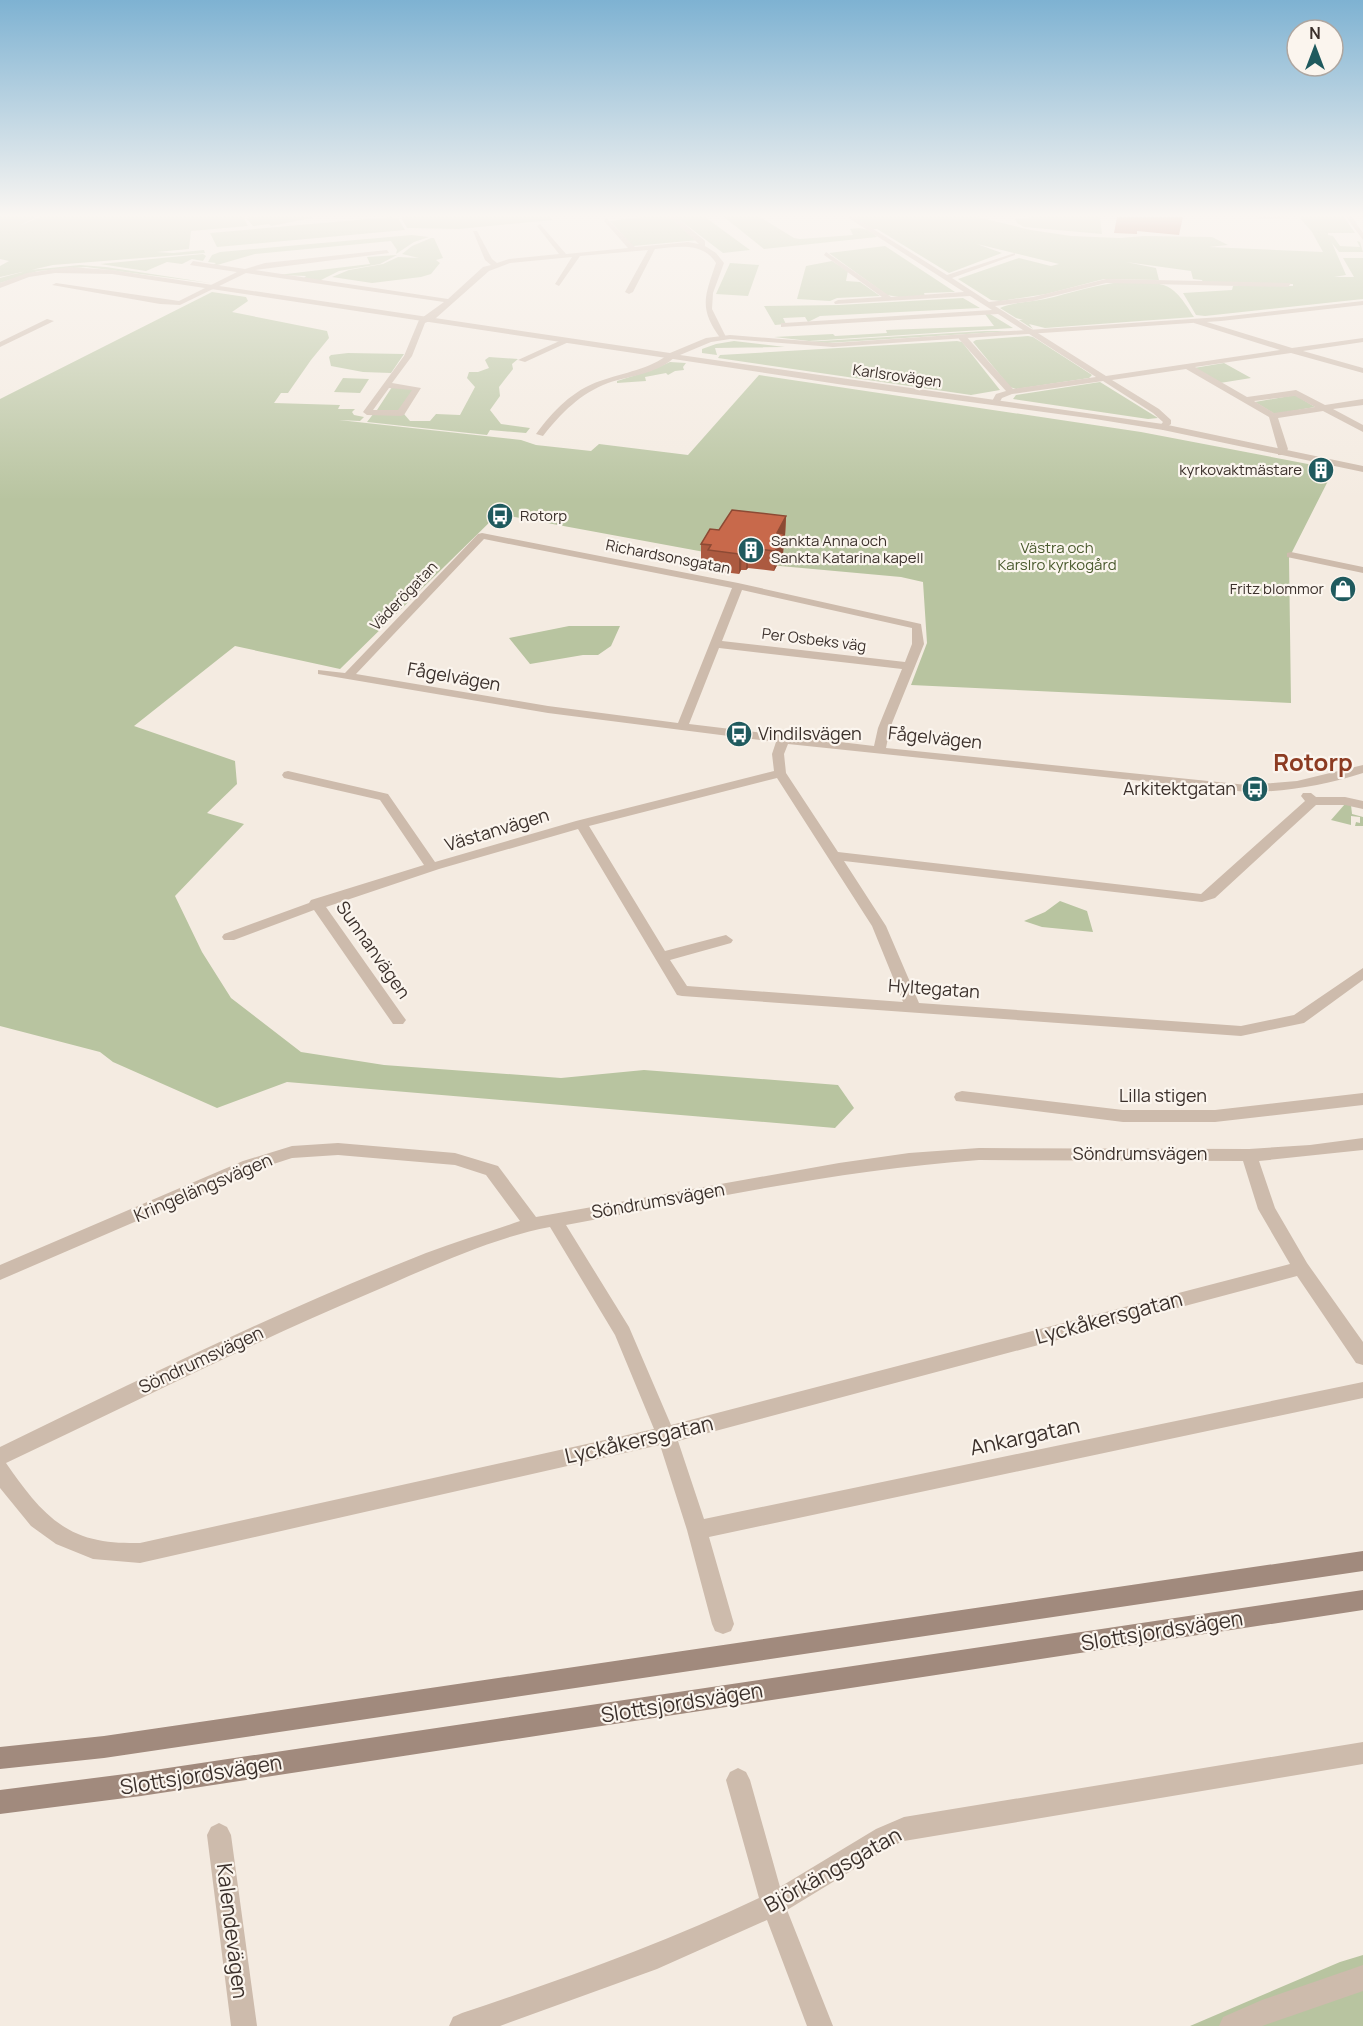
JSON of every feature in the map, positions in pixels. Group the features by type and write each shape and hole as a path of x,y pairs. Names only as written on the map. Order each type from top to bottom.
{"main road":[{"name":"Slottsjordsvägen","path":"0,1758 104,1747 1363,1561"},
{"name":"Slottsjordsvägen","path":"0,1802 129,1786 1363,1600"}],"street":[{"name":"Karlsrovägen","path":"380,312 1163,427 1363,469"},
{"path":"386,385 417,388 402,413 367,412 386,385 410,353 422,322 437,312"},
{"path":"707,312 712,324 724,337"},
{"path":"784,325 999,312 1163,416 1168,422 1163,427"},
{"path":"540,435 562,408 576,396 604,382 662,364 673,355 700,343 724,337 826,345 1033,333 1197,321 1284,312"},
{"path":"0,345 50,321"},
{"path":"1197,321 1363,371"},
{"path":"962,337 1011,392"},
{"path":"522,360 569,340"},
{"path":"995,403 999,396 1011,392 1363,340"},
{"path":"1187,366 1273,416 1363,402"},
{"path":"1245,400 1296,393 1363,429"},
{"path":"1273,416 1283,449 1281,453"},
{"name":"Richardsonsgatan","path":"482,536 738,585 916,626 918,644 909,666"},
{"name":"Väderögatan","path":"346,677 482,536"},
{"path":"1291,555 1363,570"},
{"path":"682,726 738,585"},
{"name":"Per Osbeks väg","path":"715,644 909,666"},
{"path":"879,750 909,666"},
{"name":"Fågelvägen","path":"322,672 496,703 783,740 1230,788 1296,787 1331,780 1363,770"},
{"path":"783,740 778,754 780,773 879,926 913,1007"},
{"name":"Västanvägen","path":"229,937 316,903 433,868 581,824 780,773"},
{"path":"288,775 384,797 433,868"},
{"path":"1296,787 1313,801 1346,801 1363,805"},
{"path":"835,856 1202,898 1210,895 1313,801"},
{"name":"Hyltegatan","path":"581,824 682,991 1241,1031 1299,1018 1363,973"},
{"name":"Sunnanvägen","path":"316,903 398,1020"},
{"path":"662,957 726,940"},
{"name":"Lilla stigen","path":"962,1097 1123,1116 1215,1116 1363,1099"},
{"name":"Söndrumsvägen","path":"0,1457 124,1396 308,1311 433,1258 532,1224 839,1169 909,1159 979,1154 1249,1155 1310,1151 1363,1144"},
{"name":"Kringelängsvägen","path":"0,1274 249,1165 292,1152 338,1149 464,1162 492,1170 532,1224"},
{"path":"1249,1155 1267,1209 1301,1268 1363,1357"},
{"path":"554,1219 622,1332 666,1435 697,1530 723,1624"},
{"name":"Lyckåkersgatan","path":"0,1470 13,1494 33,1516 55,1534 94,1549 140,1553 666,1435 1301,1268"},
{"name":"Ankargatan","path":"697,1530 1363,1390"},
{"name":"Björkängsgatan","path":"462,2026 689,1944 773,1904 885,1837 904,1829 1363,1753"},
{"path":"738,1780 773,1904 820,2026"},
{"name":"Kalendevägen","path":"219,1835 244,2026"},
{"path":"1232,2026 1262,2013 1363,1978"}],"green space":[{"name":"Västra och Karslro kyrkogård","path":"173,312 233,312 327,331 329,338 288,393 281,393 274,403 340,405 338,409 355,409 352,412 354,415 364,417 360,421 339,420 521,440 536,445 591,451 599,444 688,455 759,375 1141,432 1334,469 1289,558 1291,703 911,685 927,643 923,582 901,577 780,566 498,514 340,669 235,646 134,726 235,761 237,784 207,813 244,824 175,896 202,952 231,998 301,1052 384,1065 561,1078 644,1070 838,1085 854,1108 835,1128 287,1082 217,1108 113,1062 100,1052 0,1026 0,399"},
{"path":"767,312 909,312 820,316 808,322 805,317 783,318 786,324 775,325"},
{"path":"1006,312 1190,312 1194,317 1045,328 1029,324 1033,329 1019,320 1023,320"},
{"path":"1194,312 1246,312 1205,316 1196,315"},
{"path":"985,314 990,314 1013,328 809,341 774,337 833,334 835,336 887,333 886,330 994,326"},
{"path":"1013,331 827,343 805,342"},
{"path":"1028,336 1092,375 1089,378 1016,389 1010,387 973,342"},
{"path":"734,341 785,347 715,348 717,355 702,353 702,349"},
{"path":"962,342 1000,390 971,395 718,358 720,355"},
{"path":"404,354 391,373 363,372 331,366 329,357 331,355"},
{"path":"489,357 518,359 512,364 513,369 499,387 500,396 490,410 501,424 530,428 526,433 490,430 487,435 367,422 374,413 404,414 410,421 430,421 436,414 460,415 475,387 467,378 469,372 489,368 485,360"},
{"path":"670,362 686,363 684,370 668,375 666,373 645,377 646,381 617,383 617,381"},
{"path":"1224,363 1251,378 1220,383 1194,368"},
{"path":"343,378 369,379 360,393 334,392"},
{"path":"1100,382 1158,418 1148,419 1013,399 1016,395"},
{"path":"392,387 414,389 400,411 377,410"},
{"path":"1295,395 1315,407 1275,414 1255,402"},
{"path":"569,626 620,626 611,646 598,655 583,655 530,664 509,638"},
{"path":"1345,804 1351,805 1352,814 1363,817 1363,826 1355,826 1356,822 1360,823 1360,817 1351,816 1351,825 1331,820"},
{"path":"1060,901 1087,911 1093,932 1042,927 1024,921 1045,912"},
{"path":"1363,1955 1363,2026 1190,2026 1340,1962"}],"building":[{"path":"732,510 786,516 777,533 784,534 775,551 748,548 739,554 708,550 711,545 701,544 710,529 719,530"}],"place":[{"name":"kyrkovaktmästare","path":"1321,470"},
{"name":"Rotorp","path":"500,516"},
{"name":"Sankta Anna och Sankta Katarina kapell","path":"751,550"},
{"name":"Fritz blommor","path":"1343,589"},
{"name":"Vindilsvägen","path":"739,734"},
{"name":"Arkitektgatan","path":"1255,789"}],"district":[{"name":"Rotorp","path":"1313,763"}]}
